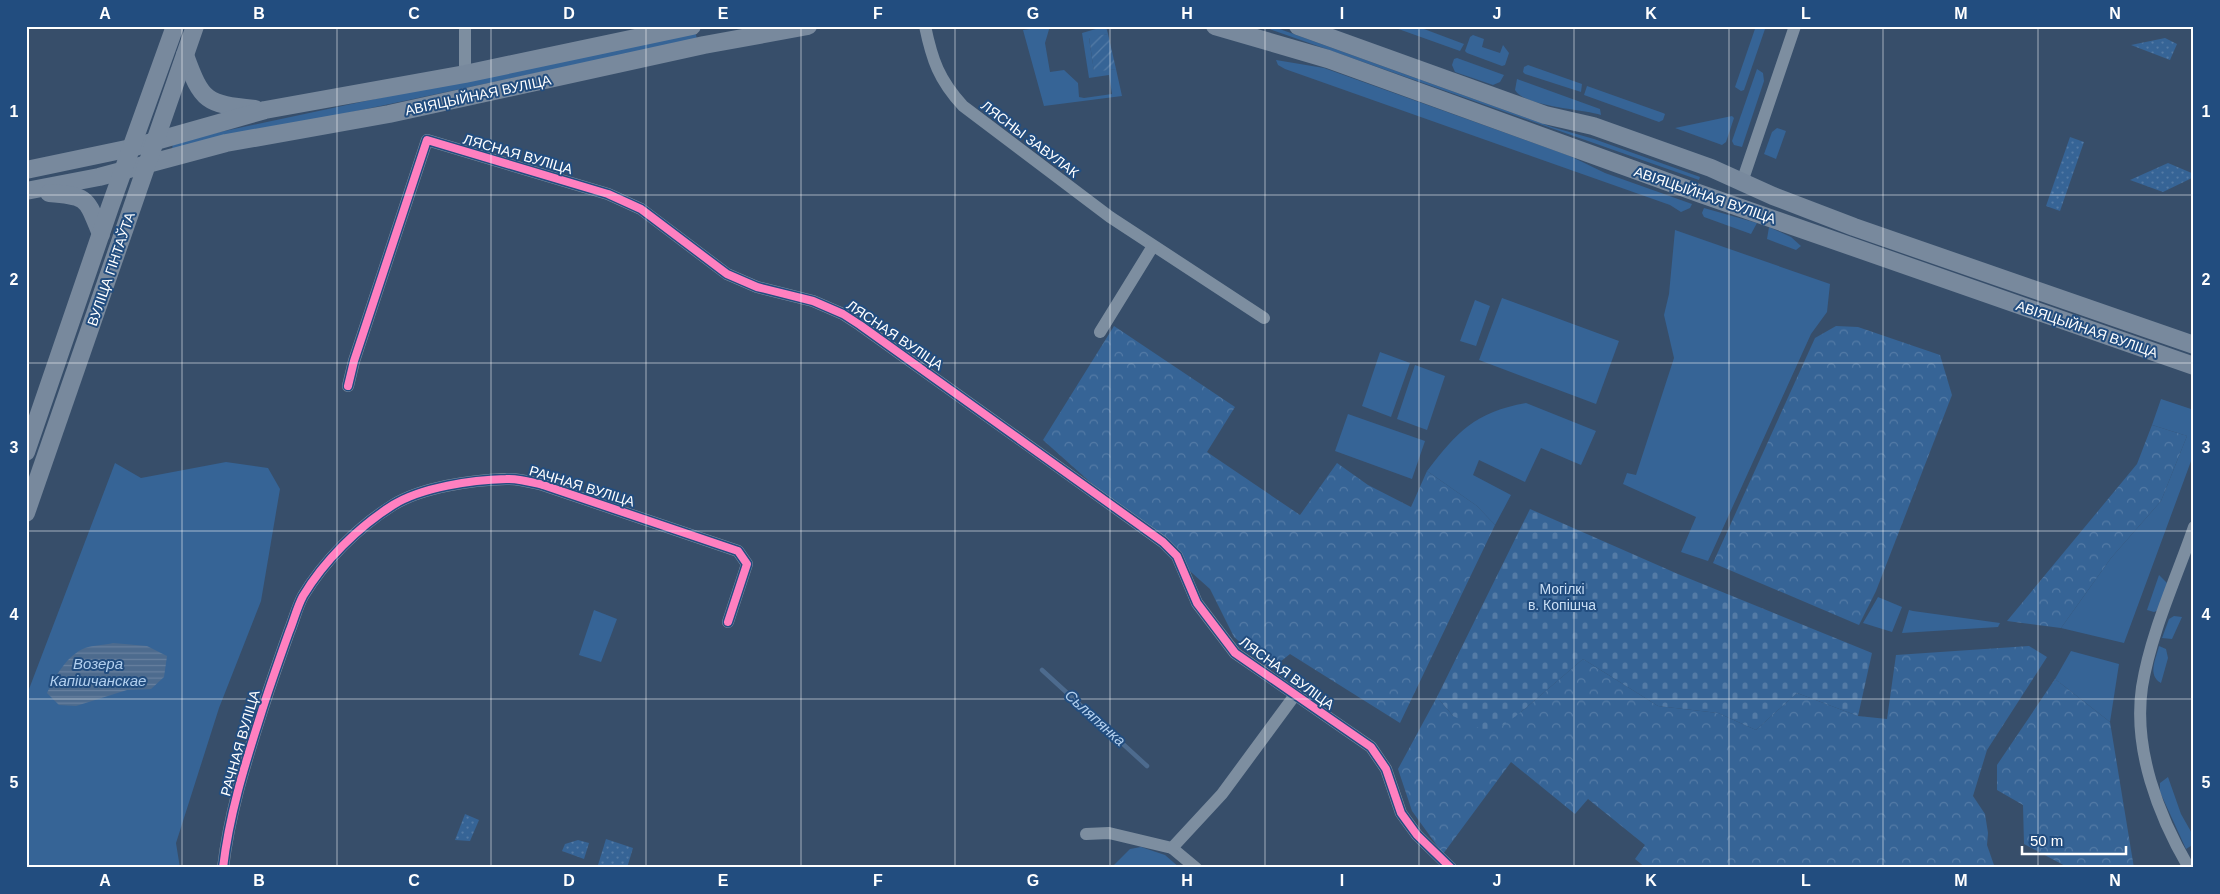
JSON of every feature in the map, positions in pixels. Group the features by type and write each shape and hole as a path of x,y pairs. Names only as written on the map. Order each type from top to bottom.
{"main road":[{"name":"ВУЛІЦА ГІНТАЎТА","path":"26,452 130,148 175,26"},
{"name":"ВУЛІЦА ГІНТАЎТА","path":"26,513 195,26"},
{"name":"АВІЯЦЫЙНАЯ ВУЛІЦА","path":"26,170 130,148 266,110 465,74 692,26"},
{"path":"701,26 704,45"},
{"name":"АВІЯЦЫЙНАЯ ВУЛІЦА","path":"26,191 82,181 226,143 389,114 634,62 704,45 808,26"},
{"name":"АВІЯЦЫЙНАЯ ВУЛІЦА","path":"1216,26 1328,59 1734,205 2194,366"},
{"name":"АВІЯЦЫЙНАЯ ВУЛІЦА","path":"1298,26 1545,115 1592,126 1711,168 1854,227 2194,345"},
{"path":"634,62 636,47 659,34"},
{"path":"185,55 196,85 214,103 266,110"},
{"path":"1734,205 1742,182"},
{"path":"26,191 78,195 88,205 101,234"}],"street":[{"path":"465,26 465,74"},
{"name":"ЛЯСНЫ ЗАВУЛАК","path":"925,26 931,57 945,84 963,106 1089,202 1264,318"},
{"path":"1742,182 1795,26"},
{"name":"ЛЯСНАЯ ВУЛІЦА","path":"348,386 354,360 427,140 590,188 633,204 726,274 757,287 813,301 843,314 1163,542 1176,556 1197,603 1235,653 1370,748 1386,769 1401,812 1417,835 1451,868"},
{"path":"1100,332 1153,246"},
{"name":"РАЧНАЯ ВУЛІЦА","path":"223,868 228,830 249,752 270,684 302,597 325,566 364,526 393,505 442,487 507,479 524,481 543,485 738,551 746,564 728,622"},
{"path":"2189,868 2166,824 2147,769 2143,744 2142,699 2147,664 2154,640 2194,527"},
{"path":"1172,848 1222,794 1295,695"},
{"path":"1086,834 1109,833 1172,848 1196,868"}],"green space":[{"path":"1050,26 1045,43 1050,72 1064,70 1078,83 1079,97 1084,98 1112,94 1109,75 1089,78 1082,33 1106,26 1108,34 1089,38 1094,71 1116,69 1122,96 1044,106 1023,30"},
{"path":"1261,26 1271,26 1552,127 1594,139 1700,177 1699,180"},
{"path":"1390,26 1416,26 1464,44 1460,51"},
{"path":"1756,26 1766,26 1744,90 1741,91 1735,87"},
{"path":"695,31 697,39 172,150 173,142"},
{"path":"1108,34 1116,69 1094,72 1089,37"},
{"path":"1473,35 1484,39 1482,47 1500,53 1503,45 1509,53 1505,65 1502,66 1467,53 1465,51 1470,37"},
{"path":"2165,38 2177,44 2170,60 2131,45"},
{"path":"1457,58 1504,75 1500,82 1493,85 1455,72 1452,65 1454,59"},
{"path":"1276,60 1324,68 1570,156 1605,173 1692,204 1690,208 1681,212 1670,205 1285,69 1278,65"},
{"path":"1528,65 1582,84 1581,92 1525,74 1523,72 1524,67"},
{"path":"1757,69 1763,73 1764,81 1742,147 1734,145 1732,141"},
{"path":"1517,79 1600,109 1601,115 1555,107 1530,100 1521,96 1515,90"},
{"path":"1587,86 1663,113 1665,114 1663,120 1659,122 1584,95"},
{"path":"1732,116 1734,118 1726,142 1722,145 1675,128"},
{"path":"1777,128 1786,131 1776,159 1764,154 1772,132"},
{"path":"2070,137 2084,142 2060,211 2046,206"},
{"path":"2168,163 2194,174 2194,177 2163,192 2130,180"},
{"path":"1704,208 1757,223 1751,234 1704,217 1702,213"},
{"path":"1769,227 1791,237 1801,246 1796,250 1767,239"},
{"path":"1675,230 1830,284 1827,312 1811,334 1708,561 1681,552 1696,517 1623,484 1627,473 1636,475 1674,358 1664,315 1669,294"},
{"path":"1502,298 1619,341 1596,404 1479,360"},
{"path":"1475,300 1490,306 1476,346 1460,341"},
{"path":"1114,326 1235,407 1207,452 1300,515 1337,463 1368,485 1411,507 1427,471 1477,506 1495,525 1400,723 1290,654 1271,669 1234,637 1210,589 1043,440"},
{"path":"1836,326 1858,327 1940,355 1952,395 1876,591 1859,625 1713,563 1815,338"},
{"path":"1380,352 1410,363 1391,417 1362,406"},
{"path":"1415,365 1445,376 1427,430 1397,419"},
{"path":"2161,399 2194,410 2194,453 2124,643 2061,628 2111,558 2161,501 2187,436 2152,425"},
{"path":"1526,403 1596,431 1581,465 1541,448 1525,482 1479,460 1473,475 1511,495 1495,525 1477,506 1427,471 1458,435 1480,418 1508,407"},
{"path":"1348,414 1425,441 1412,479 1335,451"},
{"path":"2152,425 2187,436 2161,501 2111,558 2061,628 2007,621 2137,464"},
{"path":"226,462 268,468 280,489 261,601 219,708 176,843 180,868 52,868 46,866 45,868 26,868 26,697 115,463 141,478"},
{"name":"Могілкі в. Копішча","path":"1530,509 1678,574 1872,653 1858,716 1797,693 1756,730 1718,713 1658,706 1583,659 1492,734 1453,716 1437,697"},
{"path":"2159,575 2167,583 2159,610 2154,612 2147,610"},
{"path":"1878,597 1902,607 1892,632 1863,623"},
{"path":"594,610 617,619 601,662 579,655"},
{"path":"1909,610 2000,623 1998,627 1902,633"},
{"path":"2174,616 2182,617 2172,639 2162,638 2169,619"},
{"path":"2029,646 2047,657 1987,750 1973,796 1985,814 1988,833 1987,845 1995,868 1646,868 1635,859 1645,845 1588,799 1575,814 1511,762 1443,854 1412,811 1398,769 1437,697 1453,716 1521,712 1583,659 1658,706 1718,713 1756,730 1797,693 1858,716 1887,719 1896,655"},
{"path":"2159,646 2166,649 2168,658 2161,683 2154,676 2153,671"},
{"path":"2071,651 2119,664 2110,722 2055,679"},
{"path":"2055,679 2110,722 2134,868 2069,868 2024,844 2023,805 1997,790 1997,765"},
{"path":"2168,777 2181,814 2194,837 2194,844 2186,849 2160,792 2160,783"},
{"path":"465,814 479,820 470,841 455,840"},
{"path":"606,839 633,848 627,868 608,868 598,865"},
{"path":"578,840 589,843 584,859 562,851 565,844"},
{"path":"1141,847 1165,855 1180,868 1111,868 1130,849"}],"water":[{"name":"Возера Капішчанскае","path":"113,643 147,646 167,656 164,677 151,689 127,690 76,706 59,705 47,693 67,661 79,651 92,646"}],"waterway":[{"name":"Сьляпянка","path":"1042,670 1147,766"}],"cycle path":[{"path":"348,386 354,361 427,140 608,194 641,209 727,274 757,287 813,301 843,314 1163,542 1177,556 1197,603 1235,653 1371,747 1386,769 1401,813 1417,835 1451,868"},
{"path":"223,868 229,829 243,773 270,685 301,600 321,570 355,534 380,514 405,499 418,493 463,483 520,480 543,485 738,551 747,564 728,622"}]}
